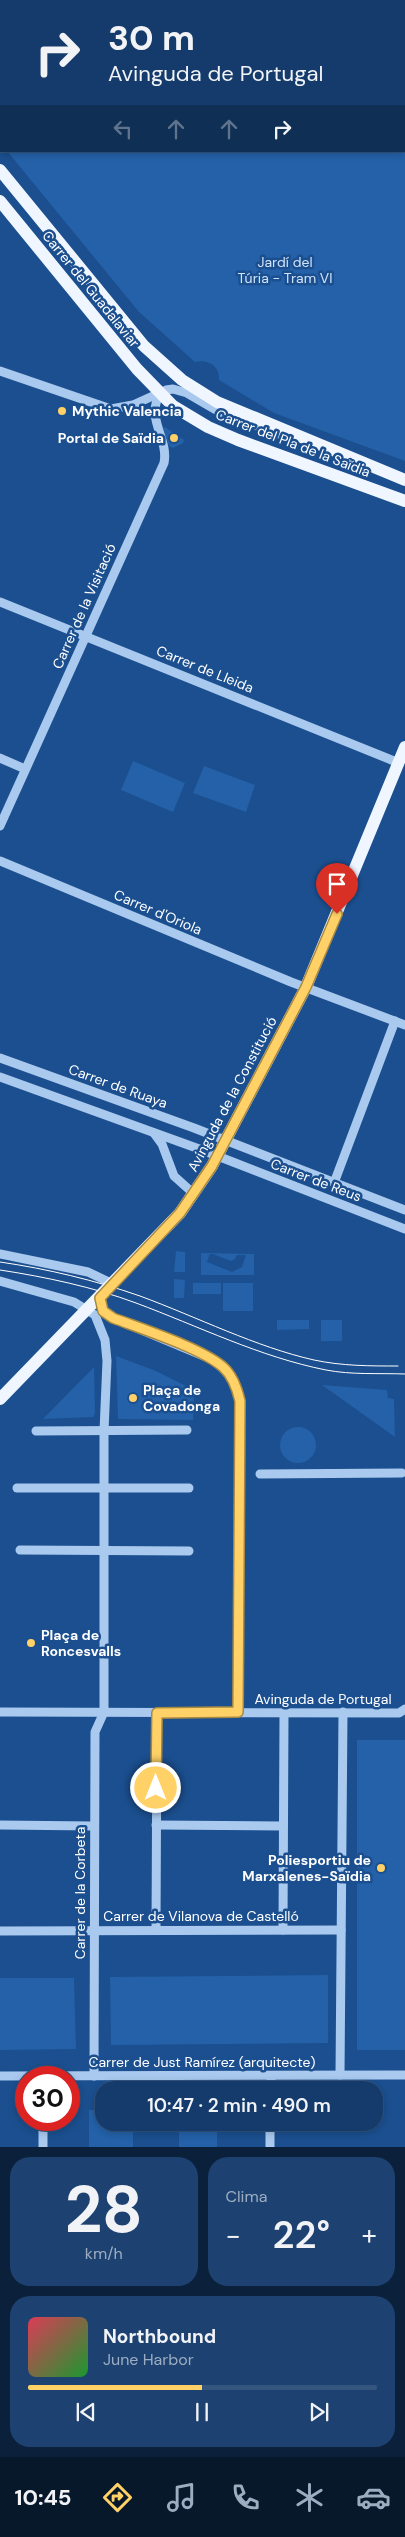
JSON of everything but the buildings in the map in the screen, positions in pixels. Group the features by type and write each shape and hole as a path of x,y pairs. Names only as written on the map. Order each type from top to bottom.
{"main road":[{"name":"Carrer del Guadalaviar","path":"0,170 144,346"},
{"name":"Carrer del Guadalaviar","path":"0,201 137,369 160,394"},
{"name":"Carrer del Pla de la Saïdia","path":"144,346 182,380 217,402 405,480"},
{"name":"Carrer del Pla de la Saïdia","path":"160,394 187,416 208,427 405,501"},
{"name":"Avinguda de la Constitució","path":"0,1398 100,1298 180,1213 194,1194 226,1141 306,987 405,747"}],"street":[{"path":"0,370 111,409 133,405 160,394"},
{"name":"Carrer del Pla de la Saïdia","path":"160,394 169,388 179,390 218,411 312,447 337,452"},
{"name":"Carrer de la Visitació","path":"0,826 164,463 164,448 154,412 160,394"},
{"name":"Carrer de Lleida","path":"0,602 399,763"},
{"path":"0,758 25,769"},
{"name":"Carrer d'Oriola","path":"0,861 306,987 405,1025"},
{"path":"334,1183 395,1022"},
{"name":"Carrer de Ruaya","path":"0,1058 226,1141"},
{"path":"0,1077 217,1157"},
{"path":"154,1133 162,1144 174,1176 194,1194"},
{"name":"Carrer de Reus","path":"226,1141 405,1210"},
{"name":"Carrer de Reus","path":"217,1157 405,1229"},
{"path":"0,1254 90,1272 113,1284"},
{"path":"0,1281 74,1302 88,1310 102,1330 107,1361 104,1431 104,1712"},
{"path":"100,1298 103,1311 113,1318 211,1359 223,1367 237,1388 240,1401 238,1712"},
{"path":"102,1330 105,1320 113,1318"},
{"path":"36,1431 187,1430"},
{"path":"260,1474 402,1472"},
{"path":"17,1488 189,1488"},
{"path":"20,1550 189,1551"},
{"name":"Avinguda de Portugal","path":"0,1712 399,1713 405,1709"},
{"name":"Carrer de la Corbeta","path":"94,2076 95,1732 104,1712"},
{"path":"282,1930 284,1712"},
{"path":"340,2075 343,1712"},
{"path":"156,1930 157,1713"},
{"path":"0,1825 94,1826"},
{"path":"156,1825 283,1826"},
{"name":"Carrer de Vilanova de Castelló","path":"0,1931 341,1930"},
{"name":"Carrer de Just Ramírez (arquitecte)","path":"80,2076 405,2075"},
{"name":"Carrer de Just Ramírez (arquitecte)","path":"0,2076 15,2076"},
{"path":"271,2077 271,2081"},
{"path":"42,2131 43,2147"},
{"path":"270,2131 270,2147"}],"green space":[{"name":"Jardí del Túria - Tram VI","path":"8,152 405,152 405,461 274,413 219,380 218,371 215,367 209,363 195,362 139,312"},
{"path":"165,427 184,440 183,443 173,448 169,446 163,428"},
{"path":"133,761 185,783 173,812 121,790"},
{"path":"204,766 255,785 246,812 193,793"},
{"path":"176,1251 185,1252 185,1272 174,1272"},
{"path":"201,1253 210,1253 254,1254 254,1275 201,1275","holes":["210,1253 231,1261 237,1255 246,1255 242,1267 232,1272 207,1262"]},
{"path":"174,1279 185,1280 184,1298 174,1298"},
{"path":"193,1283 221,1283 221,1294 193,1294"},
{"path":"223,1283 253,1283 253,1311 223,1311"},
{"path":"277,1320 309,1320 309,1329 277,1330"},
{"path":"321,1320 342,1320 342,1341 321,1341"},
{"path":"116,1356 156,1371 194,1390 193,1420 118,1419"},
{"path":"94,1367 95,1413 93,1417 43,1419"},
{"path":"322,1385 387,1390 388,1398 394,1399 395,1437"},
{"path":"298,1427 305,1428 311,1432 315,1438 315,1452 311,1458 305,1462 298,1463 291,1462 285,1458 281,1452 280,1445 281,1438 285,1432 291,1428"},
{"name":"Poliesportiu de Marxalenes-Saïdia","path":"357,1740 405,1740 405,2050 357,2050"},
{"path":"328,1975 328,2043 111,2045 110,1977"},
{"path":"0,1978 74,1978 76,2049 0,2050"},
{"path":"89,2110 95,2110 95,2131 133,2131 133,2147 89,2147"},
{"path":"179,2131 217,2131 217,2147 179,2147"}],"tram line":[{"path":"0,1262 36,1268 123,1290 248,1340 314,1360 366,1366 398,1366"},
{"path":"0,1270 69,1283 120,1297 253,1349 301,1364 346,1373 405,1374"}],"place":[{"name":"Mythic Valencia","path":"62,411"},
{"name":"Portal de Saïdia","path":"174,438"},
{"name":"Plaça de Covadonga","path":"133,1398"},
{"name":"Plaça de Roncesvalls","path":"31,1643"},
{"name":"Poliesportiu de Marxalenes-Saïdia","path":"381,1868"}],"route":[{"path":"156,1788 157,1713 238,1712 240,1401 237,1388 223,1367 211,1359 113,1318 103,1311 100,1306 100,1298 180,1213 212,1166 306,987 337,914"}]}
